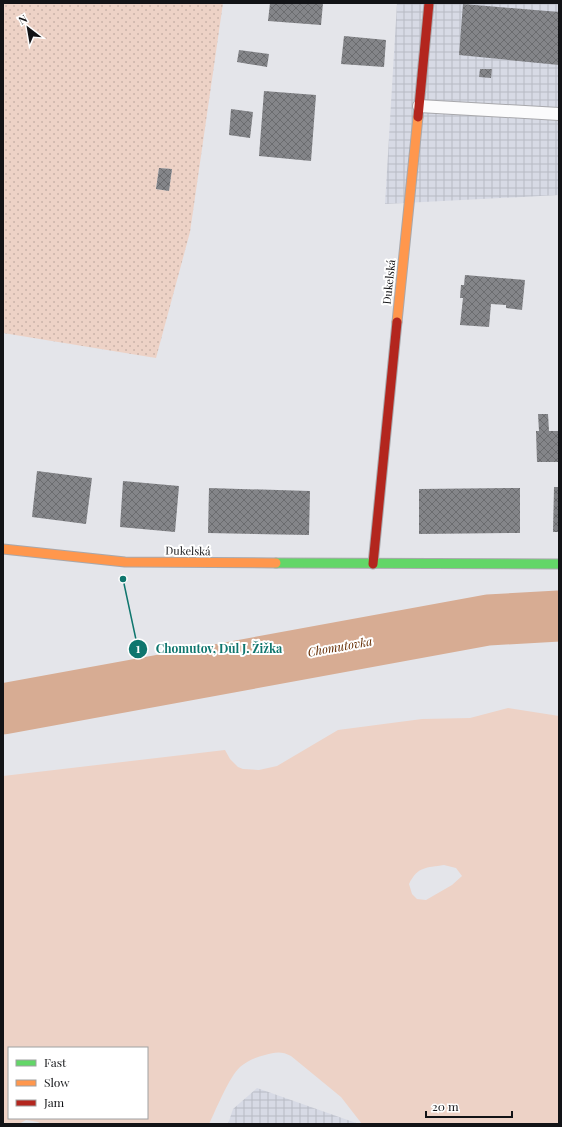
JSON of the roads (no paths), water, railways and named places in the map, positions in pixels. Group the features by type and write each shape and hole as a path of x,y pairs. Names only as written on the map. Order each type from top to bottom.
{"street":[{"name":"Dukelská","path":"373,564 429,3"},
{"name":"Dukelská","path":"3,549 125,562 559,564"}],"lane":[{"path":"419,106 559,114"}],"waterway":[{"name":"Chomutovka","path":"3,709 488,620 559,616"}],"place":[{"name":"Chomutov, Důl J. Žižka","path":"123,579"}]}
